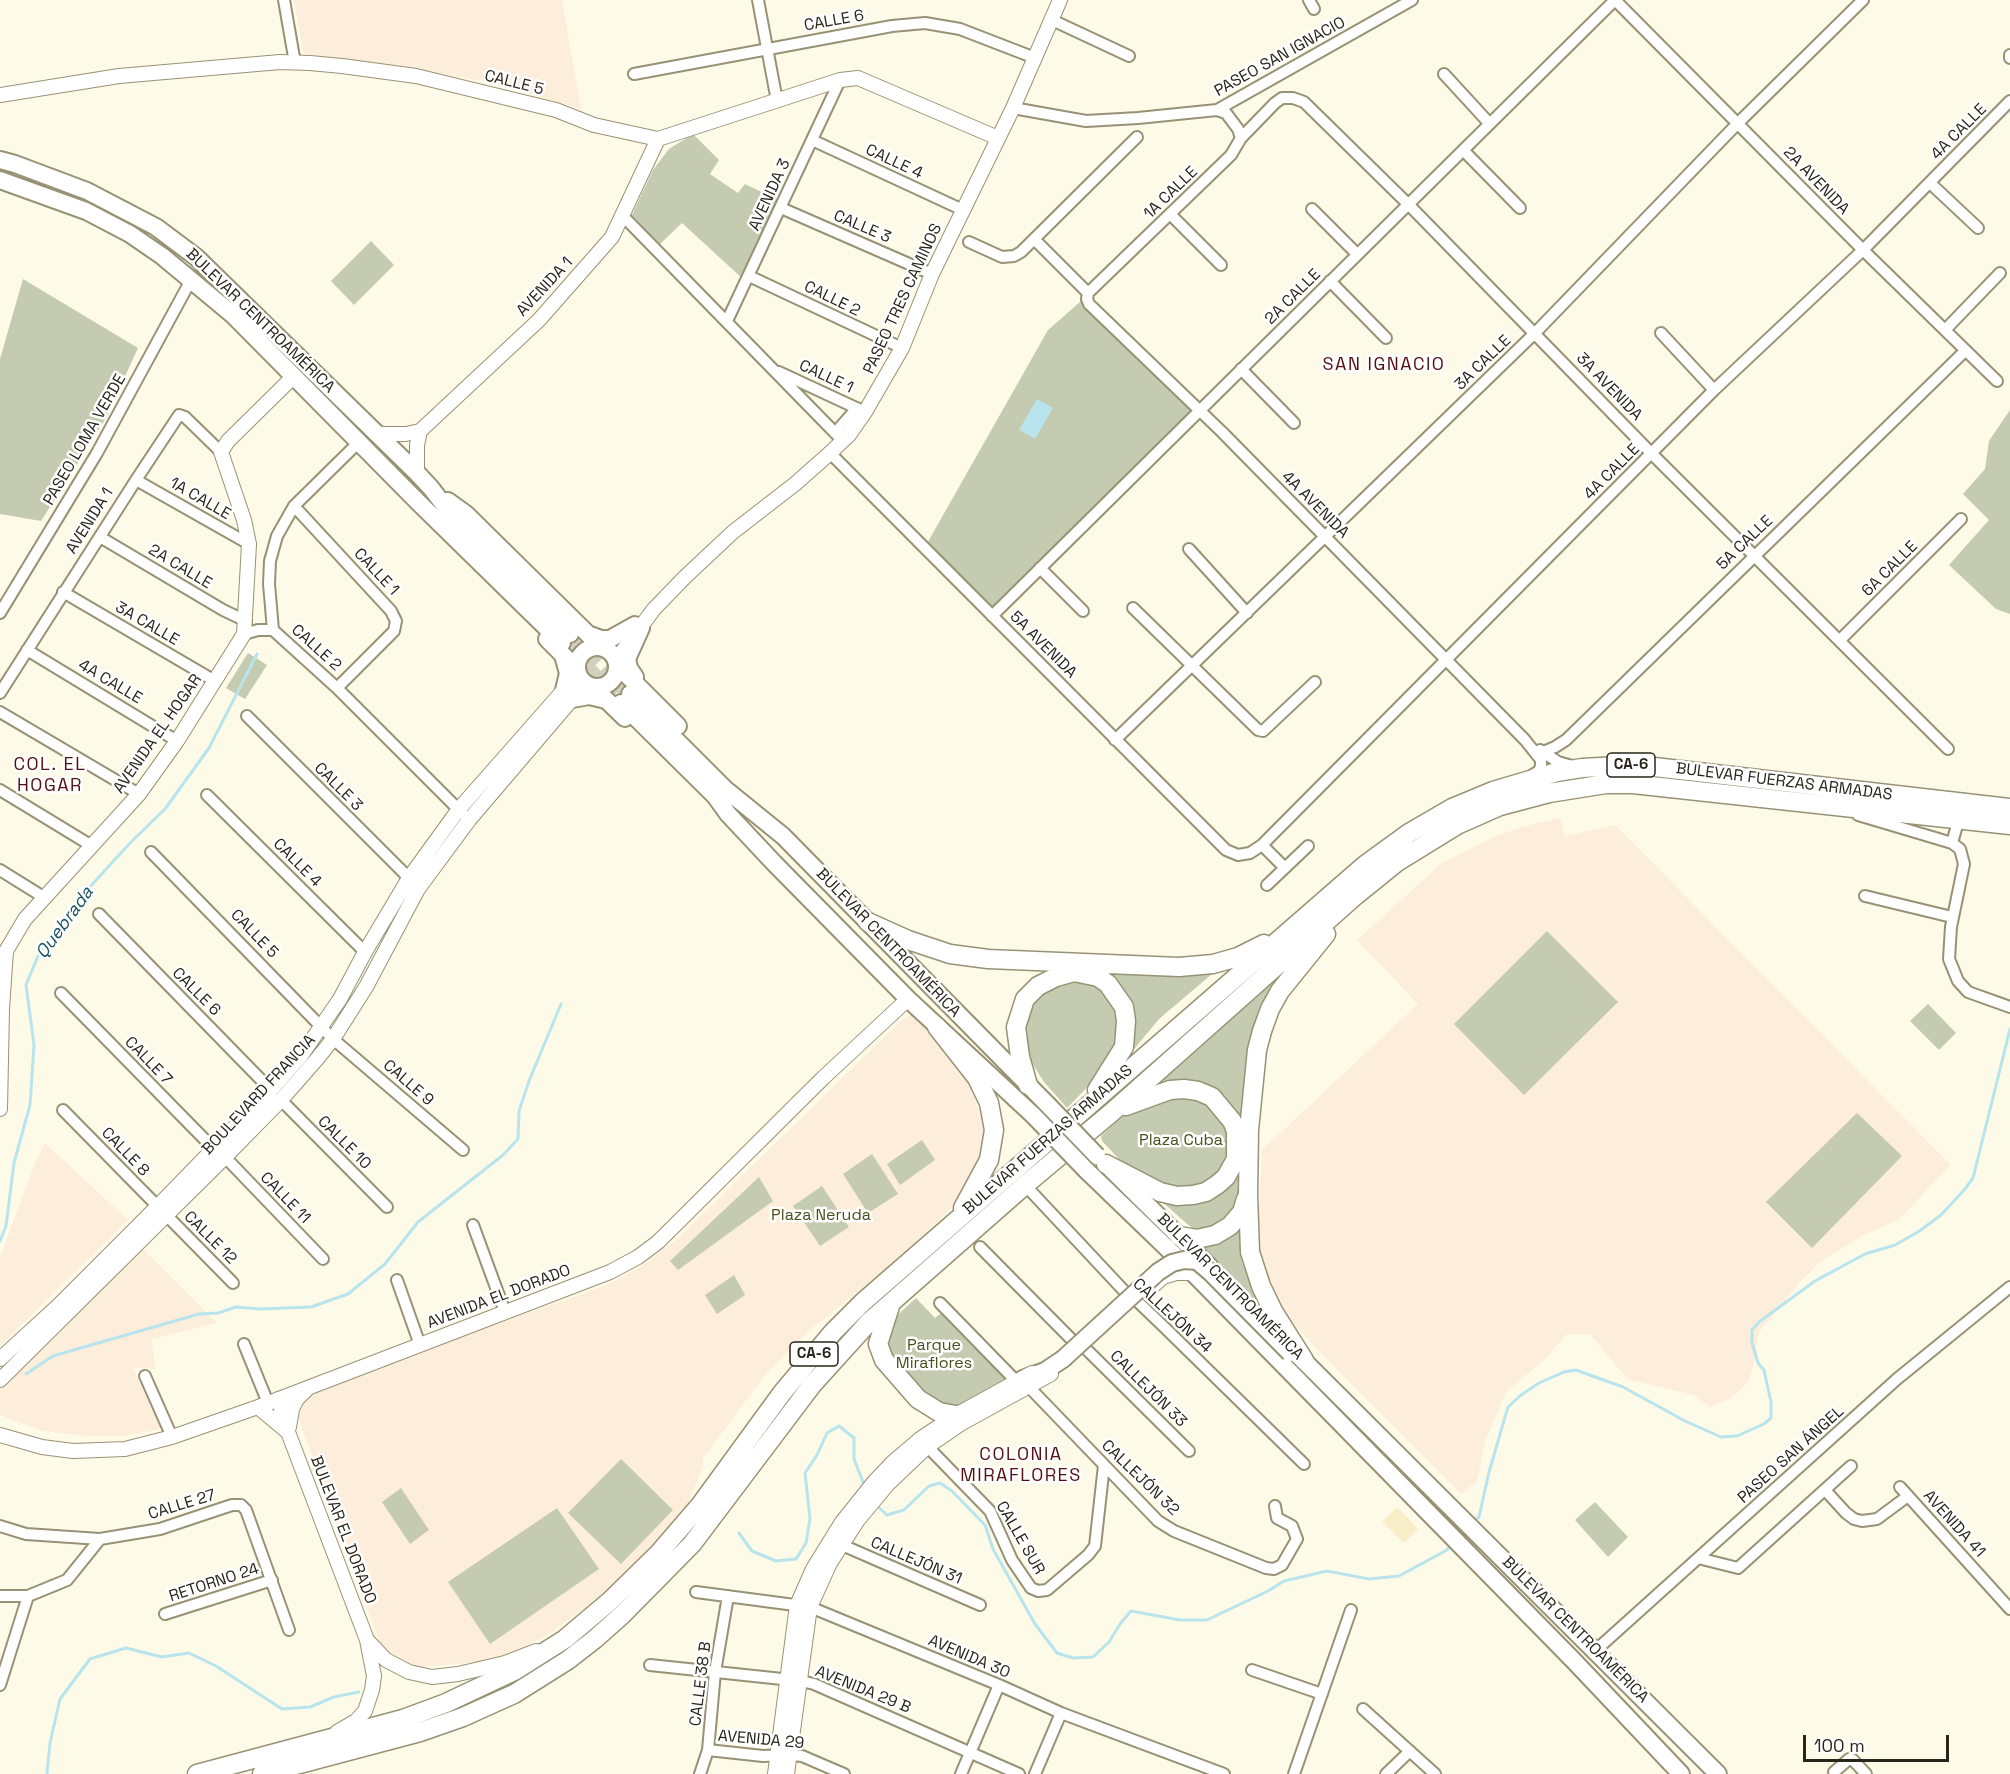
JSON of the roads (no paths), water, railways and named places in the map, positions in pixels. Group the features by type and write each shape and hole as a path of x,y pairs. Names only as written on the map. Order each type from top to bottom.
{"highway":[{"name":"BULEVAR FUERZAS ARMADAS","path":"197,1774 403,1719 446,1703 516,1670 565,1639 610,1601 658,1554 700,1504 782,1393 833,1332 863,1302 1365,865 1408,833 1463,803 1522,782 1582,768 1637,765 2010,808"},
{"name":"BULEVAR FUERZAS ARMADAS","path":"262,1774 420,1732 464,1717 514,1694 595,1640 692,1544 812,1385 850,1341 892,1300 1111,1113 1355,896 1398,862 1457,825 1500,806 1549,793 1606,784 1633,784 2010,825"},
{"path":"1297,1356 1273,1311 1250,1252 1249,1130 1257,1050 1270,1009 1280,991 1355,896"},
{"path":"868,922 908,940 950,954 988,959 1179,967 1213,964 1238,957 1297,925"},
{"path":"1028,1085 1020,1057 1016,1027 1025,999 1038,986 1056,977 1074,972 1098,977 1108,984 1124,1007 1126,1021 1124,1047 1088,1105"},
{"path":"937,1027 977,1078 989,1103 994,1130 989,1160 956,1220"},
{"path":"1102,1160 1160,1192 1178,1196 1193,1195 1218,1184 1226,1177 1236,1160 1236,1131 1232,1121 1212,1097 1198,1091 1170,1090 1111,1113"},
{"path":"1175,1244 1215,1235 1230,1226 1242,1212 1248,1195"},
{"path":"892,1300 878,1344 884,1360 918,1399 939,1412 959,1419"}],"main road":[{"name":"BULEVAR CENTROAMÉRICA","path":"0,160 87,190 156,227 196,256 431,488 457,522 569,641 583,679 619,699 783,836 1102,1160 1175,1244 1193,1273 1472,1556 1681,1774"},
{"name":"BULEVAR CENTROAMÉRICA","path":"0,180 86,211 148,246 233,315 419,503 569,641 610,655 734,784 741,802"},
{"path":"619,699 568,694 569,641 598,638 608,640 638,626"},
{"path":"638,626 627,661 633,674 654,701"},
{"path":"589,649 610,655 617,672 610,682 605,686 583,679 577,663 584,652 589,649"},
{"name":"BULEVAR CENTROAMÉRICA","path":"619,699 715,796 728,814 908,999 1034,1116 1086,1170 1175,1244 1297,1356 1456,1510 1718,1774"},
{"path":"1023,1383 1063,1359 1158,1272 1172,1263 1184,1260 1197,1261 1210,1272 1297,1356"}],"street":[{"path":"284,0 295,63"},
{"path":"758,0 777,101"},
{"name":"PASEO TRES CAMINOS","path":"610,655 618,641 638,626 733,532 795,484 830,453 839,437 861,410 902,348 932,274 1013,108 1060,0"},
{"name":"PASEO SAN IGNACIO","path":"1013,108 1086,121 1217,110 1412,0"},
{"name":"2A AVENIDA","path":"1615,0 1863,250 1997,381"},
{"name":"2A CALLE","path":"992,616 1615,0"},
{"name":"3A CALLE","path":"1115,740 1536,332 1738,123 1863,0"},
{"path":"1052,20 1129,56"},
{"name":"CALLE 6","path":"634,75 892,26 925,23 960,29 1035,58"},
{"name":"CALLE 5","path":"0,95 119,76 280,62 342,66 416,76 556,110 594,125 658,139"},
{"path":"1444,74 1490,123"},
{"path":"658,139 840,80 858,78 998,138"},
{"name":"AVENIDA 3","path":"728,321 840,80"},
{"name":"3A AVENIDA","path":"1241,138 1282,98 1293,98 1304,102 1536,332 1652,454 1948,749"},
{"name":"4A CALLE","path":"1238,855 1250,853 1262,844 1714,390 1863,250 2008,103"},
{"path":"1217,110 1226,113 1233,120 1241,138"},
{"path":"969,242 996,256 1008,257 1021,252 1137,137"},
{"name":"1A CALLE","path":"1088,292 1232,155 1241,138"},
{"name":"AVENIDA 1","path":"420,431 539,320 612,237 658,139"},
{"name":"CALLE 4","path":"812,140 963,210"},
{"path":"1463,150 1520,208"},
{"path":"1930,183 1978,228"},
{"name":"CALLE 3","path":"781,208 932,274"},
{"path":"1312,209 1358,254"},
{"path":"1170,214 1221,265"},
{"name":"CALLE 1","path":"623,216 839,437"},
{"name":"4A AVENIDA","path":"1034,239 1088,292 1089,304 1199,410 1525,740 1541,760 1541,766 1539,771 1522,782"},
{"path":"1945,330 2000,273"},
{"name":"CALLE 2","path":"749,276 902,348"},
{"name":"PASEO LOMA VERDE","path":"0,613 97,453 191,280"},
{"path":"1330,281 1386,338"},
{"path":"1661,333 1714,390"},
{"name":"5A CALLE","path":"1543,752 1566,740 1965,351"},
{"name":"CALLE 1","path":"774,369 861,410"},
{"path":"1241,369 1294,423"},
{"path":"221,452 228,441 294,376"},
{"name":"AVENIDA 1","path":"0,693 179,415 185,417 221,452"},
{"path":"376,434 406,434 420,431 417,445 417,473"},
{"name":"CALLE 2","path":"359,442 294,506 277,536 270,561 269,584 273,630 337,688 464,815"},
{"name":"AVENIDA EL HOGAR","path":"0,1109 3,949 25,919 139,794 177,741 245,628 249,544 244,520 221,452"},
{"name":"5A AVENIDA","path":"830,453 1226,850 1238,855"},
{"name":"1A CALLE","path":"136,480 249,544"},
{"name":"CALLE 1","path":"294,506 391,611 396,621 394,631 337,688"},
{"name":"6A CALLE","path":"1840,640 1961,519"},
{"name":"2A CALLE","path":"100,537 223,610 245,628"},
{"path":"1189,549 1247,613"},
{"path":"1040,568 1083,611"},
{"name":"3A CALLE","path":"63,592 215,681"},
{"path":"1133,608 1261,731 1315,682"},
{"path":"245,628 273,630"},
{"name":"4A CALLE","path":"27,650 177,741"},
{"name":"BOULEVARD FRANCIA","path":"276,1095 340,999 364,952 409,878 583,679"},
{"path":"0,712 139,794"},
{"name":"CALLE 3","path":"247,716 409,878"},
{"name":"4A AVENIDA","path":"1525,740 1558,762 1582,768"},
{"path":"0,790 92,846"},
{"name":"CALLE 4","path":"207,795 364,952"},
{"path":"1822,803 1952,843 1960,849 1964,864 1953,917 1949,959 1954,973 1968,992 2010,1007"},
{"name":"BOULEVARD FRANCIA","path":"0,1380 162,1211 333,1039 366,987 418,889 464,815"},
{"path":"1952,843 1959,818"},
{"path":"1262,844 1285,868"},
{"path":"1267,885 1308,846"},
{"name":"CALLE 5","path":"151,852 333,1039"},
{"path":"0,870 45,898"},
{"path":"1865,896 1953,917"},
{"name":"CALLE 6","path":"99,914 276,1095"},
{"name":"CALLE 7","path":"61,993 219,1153"},
{"name":"AVENIDA EL DORADO","path":"0,1429 6,1436 42,1447 73,1451 125,1449 172,1437 268,1403 610,1272 638,1257 658,1242 829,1073 908,999"},
{"name":"CALLE 9","path":"333,1039 463,1150"},
{"name":"CALLE 10","path":"276,1095 387,1207"},
{"name":"CALLE 8","path":"63,1110 162,1211"},
{"name":"CALLE 11","path":"219,1153 322,1259"},
{"name":"CALLEJÓN 34","path":"1025,1185 1132,1298 1304,1464"},
{"name":"BOULEVARD FRANCIA","path":"0,1359 162,1211"},
{"name":"CALLE 12","path":"162,1211 233,1283"},
{"path":"473,1225 505,1312"},
{"path":"1132,1298 1175,1244"},
{"name":"CALLEJÓN 33","path":"980,1247 1189,1451"},
{"path":"804,1606 842,1545 865,1502 893,1462 959,1419 1023,1383 1043,1367 1080,1345 1132,1298 1163,1277 1176,1273 1193,1273"},
{"path":"397,1280 420,1345"},
{"name":"PASEO SAN ÁNGEL","path":"1596,1650 1897,1380 2010,1287"},
{"name":"CALLEJÓN 32","path":"940,1303 1023,1383 1158,1521 1174,1531 1266,1568 1274,1569 1282,1565 1297,1539 1292,1526 1277,1518 1275,1506"},
{"path":"244,1344 268,1403"},
{"path":"145,1376 172,1437"},
{"path":"288,1432 292,1408 309,1387"},
{"name":"BULEVAR EL DORADO","path":"268,1403 288,1432 367,1640 374,1676 365,1711 346,1727 322,1740"},
{"name":"BULEVAR EL DORADO","path":"268,1403 288,1432"},
{"name":"CALLE SUR","path":"924,1443 990,1511 1012,1560 1031,1588 1038,1591 1047,1590 1088,1555 1095,1546 1104,1465"},
{"path":"1698,1558 1738,1568 1851,1466"},
{"name":"AVENIDA 41","path":"1900,1487 2010,1608"},
{"path":"1825,1490 1845,1513 1862,1521 1877,1519 1908,1496"},
{"path":"787,1774 785,1755 804,1606 813,1569 842,1522 865,1502"},
{"name":"CALLE 27","path":"0,1526 26,1534 100,1539 160,1530 232,1505 241,1505 246,1510 289,1630"},
{"path":"0,1596 28,1596 67,1580 100,1539"},
{"name":"CALLEJÓN 31","path":"842,1545 980,1605"},
{"name":"RETORNO 24","path":"165,1614 272,1580"},
{"name":"AVENIDA 30","path":"696,1592 804,1606 999,1685 1061,1713 1224,1774"},
{"path":"0,1685 28,1596"},
{"name":"CALLE 38 B","path":"700,1774 708,1750 715,1672 728,1596"},
{"path":"1294,1774 1351,1610"},
{"name":"BULEVAR EL DORADO","path":"367,1640 386,1660 409,1672 432,1677 458,1674 505,1663 565,1639"},
{"name":"AVENIDA 29 B","path":"650,1665 814,1684 1019,1774"},
{"path":"1252,1670 1322,1694"},
{"path":"961,1774 999,1685"},
{"path":"1363,1709 1434,1774"},
{"path":"1035,1774 1061,1713"},
{"name":"AVENIDA 29","path":"708,1750 763,1756 802,1756 844,1774"},
{"path":"1386,1774 1410,1751"},
{"path":"775,1774 785,1755"},
{"path":"1833,1772 1852,1759 1866,1774"}],"water":[{"path":"1037,399 1053,408 1035,439 1019,430"}],"waterway":[{"name":"Quebrada","path":"0,1241 6,1226 14,1163 30,1105 34,1045 26,985 41,949 87,890 165,809 209,748 257,654"},
{"path":"26,1374 53,1356 199,1314 218,1313 236,1307 260,1309 311,1307 348,1294 385,1264 418,1222 503,1155 518,1139 519,1111 561,1004"},
{"path":"1474,1521 1479,1517 1489,1472 1508,1407 1539,1383 1564,1372 1576,1370 1623,1387 1685,1421 1721,1437 1737,1436 1764,1424 1771,1418 1771,1402 1764,1370 1758,1363 1752,1343 1752,1330 1759,1322 1815,1281 1865,1254 1895,1245 1918,1232 1941,1215 1965,1189 1973,1178 2010,1029"},
{"path":"739,1533 752,1551 776,1561 796,1559 806,1543 810,1519 805,1473 817,1455 827,1433 839,1426 854,1438 854,1459 865,1487"},
{"path":"876,1505 887,1515 904,1510 929,1486 940,1483 952,1491 985,1525 993,1549 1035,1624 1057,1653 1073,1658 1093,1657 1109,1642 1131,1611 1180,1620 1207,1620 1284,1581 1327,1571 1369,1579 1399,1576 1447,1550 1451,1545"},
{"path":"47,1774 50,1743 60,1699 90,1659 126,1648 162,1657 189,1653 216,1666 282,1709 310,1707 334,1697 359,1692"}],"tunnel":[{"path":"570,634 630,694"},
{"path":"569,650 621,703"}],"district":[{"name":"SAN IGNACIO","path":"1384,365"},
{"name":"COL. EL HOGAR","path":"50,775"},
{"name":"COLONIA MIRAFLORES","path":"1021,1465"}],"park label":[{"name":"Plaza Cuba","path":"1181,1141"},
{"name":"Plaza Neruda","path":"821,1216"},
{"name":"Parque Miraflores","path":"934,1355"}]}
